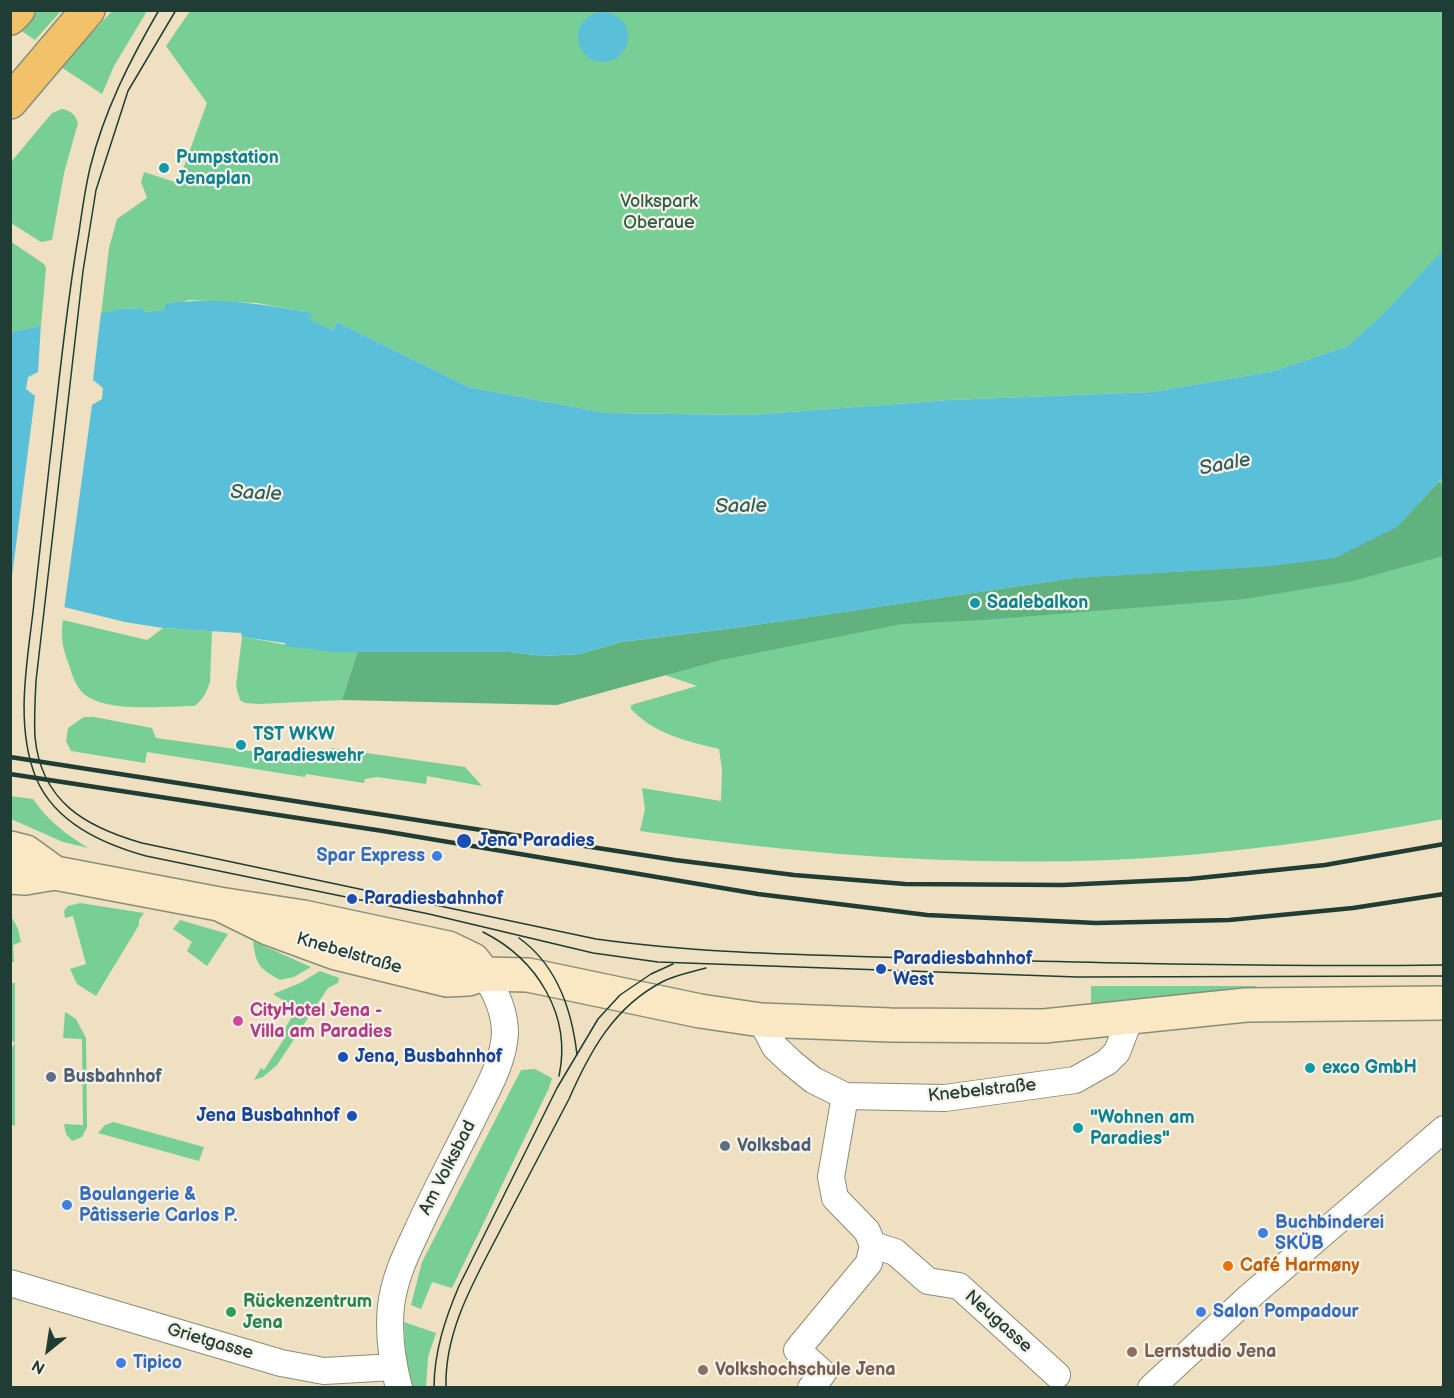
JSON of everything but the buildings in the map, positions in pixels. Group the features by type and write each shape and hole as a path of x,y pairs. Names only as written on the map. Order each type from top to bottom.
{"main road":[{"path":"10,18 18,10"},
{"path":"10,102 88,10"},
{"name":"Knebelstraße","path":"10,848 26,852 55,873"},
{"name":"Knebelstraße","path":"10,877 25,878 55,873 219,904 268,928 336,953 447,980 468,979 484,974 528,975 700,1011 761,1020 891,1025 1044,1026 1246,1005 1443,1004"}],"street":[{"name":"Am Volksbad","path":"397,1377 391,1348 391,1306 404,1260 432,1197 486,1093 503,1048 505,1033 500,1004 484,974"},
{"name":"Knebelstraße","path":"761,1020 776,1047 792,1063 813,1080 844,1096 945,1098 1075,1080 1107,1062 1117,1052 1130,1018"},
{"path":"811,1388 823,1373 797,1350 869,1263 873,1245 867,1231 835,1198 831,1178 844,1096"},
{"path":"1151,1388 1249,1297 1443,1130"},
{"name":"Neugasse","path":"873,1245 895,1252 928,1281 958,1286 1057,1375"},
{"name":"Grietgasse","path":"10,1283 281,1363 324,1371 397,1377"}],"green space":[{"path":"33,11 61,11 35,40 20,30"},
{"path":"112,11 147,11 114,66 102,94 61,67"},
{"name":"Volkspark Oberaue","path":"190,11 1443,11 1444,250 1388,309 1348,346 1274,371 1152,392 950,400 749,415 606,413 469,387 337,322 333,330 309,320 311,313 257,303 188,300 166,310 143,312 142,308 122,309 101,315 109,248 117,219 147,198 141,182 144,172 178,183 207,103 166,46"},
{"path":"62,109 72,113 78,123 64,173 52,240 41,242 11,223 11,162 52,113"},
{"path":"10,241 44,264 46,268 41,326 11,332"},
{"path":"1443,477 1443,819 1360,834 1236,850 1153,858 1052,861 934,860 816,852 640,831 645,809 642,788 721,801 722,769 719,749 661,731 640,718 631,709 631,705 697,686 665,675 749,626 1075,578 1439,482"},
{"path":"1439,482 1443,486 1443,556 1353,581 1245,599 982,620 902,624 721,660 557,705 342,700 358,651 510,652 543,656 580,654 621,642 749,626 1075,578 1271,566 1397,527"},
{"path":"63,620 147,640 163,628 212,631 210,682 206,692 194,706 136,707 107,704 94,700 81,691 73,677 63,643"},
{"path":"242,637 313,649 358,651 342,700 259,704 245,703 240,700 236,686"},
{"path":"84,717 152,728 156,738 322,761 329,758 331,748 465,767 482,786 427,776 426,784 377,777 365,779 364,783 306,774 305,777 147,752 145,763 71,751 66,741 68,728"},
{"path":"10,796 33,799 58,826 88,848 63,842 11,819"},
{"path":"80,903 144,913 96,996 77,984 70,969 86,964 73,916 65,918 64,911 68,906"},
{"path":"11,916 18,929 21,942 13,945 14,962 11,962"},
{"path":"180,920 228,934 207,966 187,951 192,942 173,929"},
{"path":"253,941 311,967 294,977 280,980 267,972 257,961"},
{"path":"320,971 339,978 338,983 328,988 277,1065 263,1077 254,1080 261,1068 264,1070 284,1039 280,1036 297,1009 273,994 300,983"},
{"path":"10,983 15,983 15,1043 11,1040"},
{"path":"1091,986 1256,986 1256,992 1091,1007"},
{"path":"65,1012 76,1019 86,1038 87,1127 82,1137 72,1141 66,1134 64,1124 83,1125 82,1039 63,1038"},
{"path":"15,1043 15,1126 10,1124 10,1050"},
{"path":"535,1069 552,1078 549,1088 452,1288 432,1282 421,1309 411,1305 422,1262 521,1070"},
{"path":"113,1122 204,1147 199,1161 98,1133 105,1125"},
{"path":"404,1322 436,1333 428,1357 426,1387 413,1387 412,1385 406,1365"}],"water":[{"path":"603,12 621,19 628,37 621,55 603,62 585,55 578,37 585,19"},
{"name":"Saale","path":"1443,250 1443,477 1397,527 1335,558 1271,566 1075,578 749,626 621,642 580,654 543,656 510,652 334,652 285,646 285,643 242,637 241,633 163,628 125,622 11,594 11,332 122,309 143,308 144,312 165,310 165,304 220,301 257,304 312,313 310,320 333,330 337,322 469,387 606,413 749,415 950,400 1152,392 1274,371 1348,346 1388,309"}],"pier":[{"path":"101,312 93,380 103,388 102,399 92,405 64,610 10,597 35,396 26,389 28,377 38,372 41,323"}],"tram line":[{"path":"159,10 110,106 96,147 88,176 66,317 29,646 24,713 29,757 36,778 44,794 68,819 97,838 146,856 429,914 593,953 658,962 1077,977 1444,976"},
{"path":"176,10 128,91 96,190 83,271 36,681 35,737 39,760 46,779 57,795 85,820 102,829 142,843 596,939 640,944 770,954 945,959 1256,965 1444,965"},
{"path":"483,932 502,943 519,957 546,991 555,1011 560,1032 562,1053 559,1076"},
{"path":"519,938 532,949 553,975 566,1005 577,1055"},
{"path":"434,1388 438,1349 454,1298 557,1088 598,1019 620,995 651,974 673,964"},
{"path":"446,1388 450,1345 464,1304 595,1047 617,1017 645,992 672,977 706,968"}],"railway":[{"path":"10,757 675,860 794,875 905,884 1063,885 1189,879 1325,865 1444,844"},
{"path":"10,774 383,831 758,894 927,915 1096,923 1229,920 1353,908 1444,894"}],"place":[{"name":"Pumpstation Jenaplan","path":"164,168"},
{"name":"Saalebalkon","path":"975,603"},
{"name":"TST WKW Paradieswehr","path":"241,745"},
{"name":"Jena Paradies","path":"464,841"},
{"name":"Spar Express","path":"437,856"},
{"name":"Paradiesbahnhof","path":"352,899"},
{"name":"Paradiesbahnhof West","path":"881,969"},
{"name":"CityHotel Jena - Villa am Paradies","path":"238,1021"},
{"name":"Jena, Busbahnhof","path":"343,1057"},
{"name":"exco GmbH","path":"1310,1068"},
{"name":"Busbahnhof","path":"51,1077"},
{"name":"Jena Busbahnhof","path":"352,1116"},
{"name":"\"Wohnen am Paradies\"","path":"1078,1128"},
{"name":"Volksbad","path":"725,1146"},
{"name":"Boulangerie & Pâtisserie Carlos P.","path":"67,1205"},
{"name":"Buchbinderei SKÜB","path":"1263,1233"},
{"name":"Café Harmøny","path":"1228,1266"},
{"name":"Rückenzentrum Jena","path":"231,1312"},
{"name":"Salon Pompadour","path":"1201,1312"},
{"name":"Lernstudio Jena","path":"1132,1352"},
{"name":"Tipico","path":"121,1363"},
{"name":"Volkshochschule Jena","path":"703,1370"}]}
